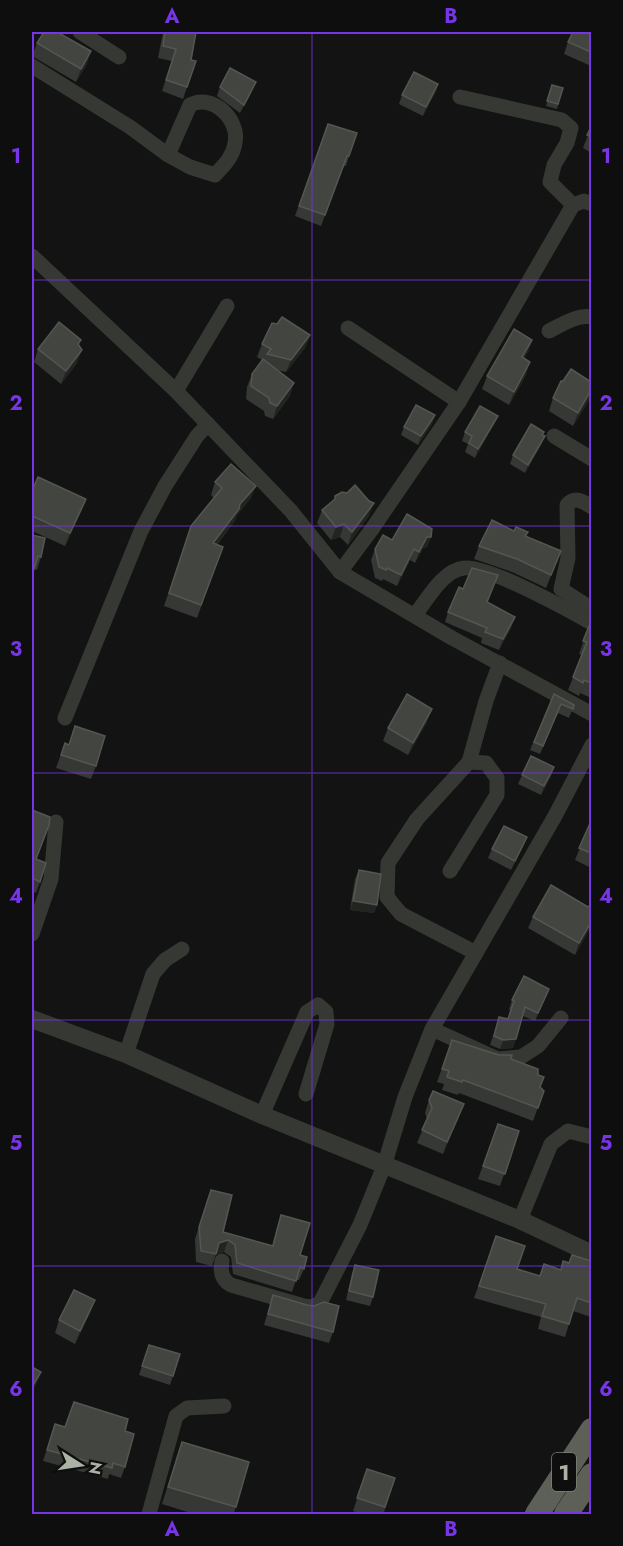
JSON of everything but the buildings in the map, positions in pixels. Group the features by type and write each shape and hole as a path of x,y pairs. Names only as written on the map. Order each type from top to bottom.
{"highway":[{"name":"1","path":"537,1515 591,1430"},
{"path":"566,1515 591,1475"}],"street":[{"path":"80,32 119,57"},
{"path":"32,66 130,127 168,155 190,167 215,175 230,159 236,142 235,127 221,108 207,101 197,101 190,105 168,155"},
{"path":"460,97 562,120 567,124 571,128 567,143 554,165 550,182 573,206"},
{"path":"339,572 372,529 459,402 573,206 584,201 591,204"},
{"path":"32,256 176,391 291,510 339,572 452,638 591,714"},
{"path":"176,391 227,306"},
{"path":"549,332 566,322 591,317"},
{"path":"348,328 459,402"},
{"path":"65,718 141,531 165,486 197,436 208,424"},
{"path":"554,435 591,459"},
{"path":"591,507 578,499 572,500 567,505 568,558 561,588 591,609"},
{"path":"415,615 447,576 463,568 482,570 554,602 591,623"},
{"path":"476,952 401,914 387,897 388,863 417,819 469,762 486,701 501,663"},
{"path":"222,1261 221,1271 231,1285 304,1306 311,1307 320,1304 360,1225 384,1166 405,1097 432,1029 555,816 591,745"},
{"path":"450,870 497,795 497,778 486,764 469,762"},
{"path":"32,934 51,879 56,822"},
{"path":"126,1054 153,974 165,960 182,949"},
{"path":"262,1115 307,1011 318,1005 326,1012 327,1024 306,1094"},
{"path":"432,1029 498,1059 521,1057 538,1046 561,1018"},
{"path":"32,1019 126,1054 262,1115 560,1237 591,1254"},
{"path":"520,1220 551,1144 568,1131 591,1137"},
{"path":"560,1237 591,1246"},
{"path":"149,1515 176,1416 188,1408 224,1406"}]}
